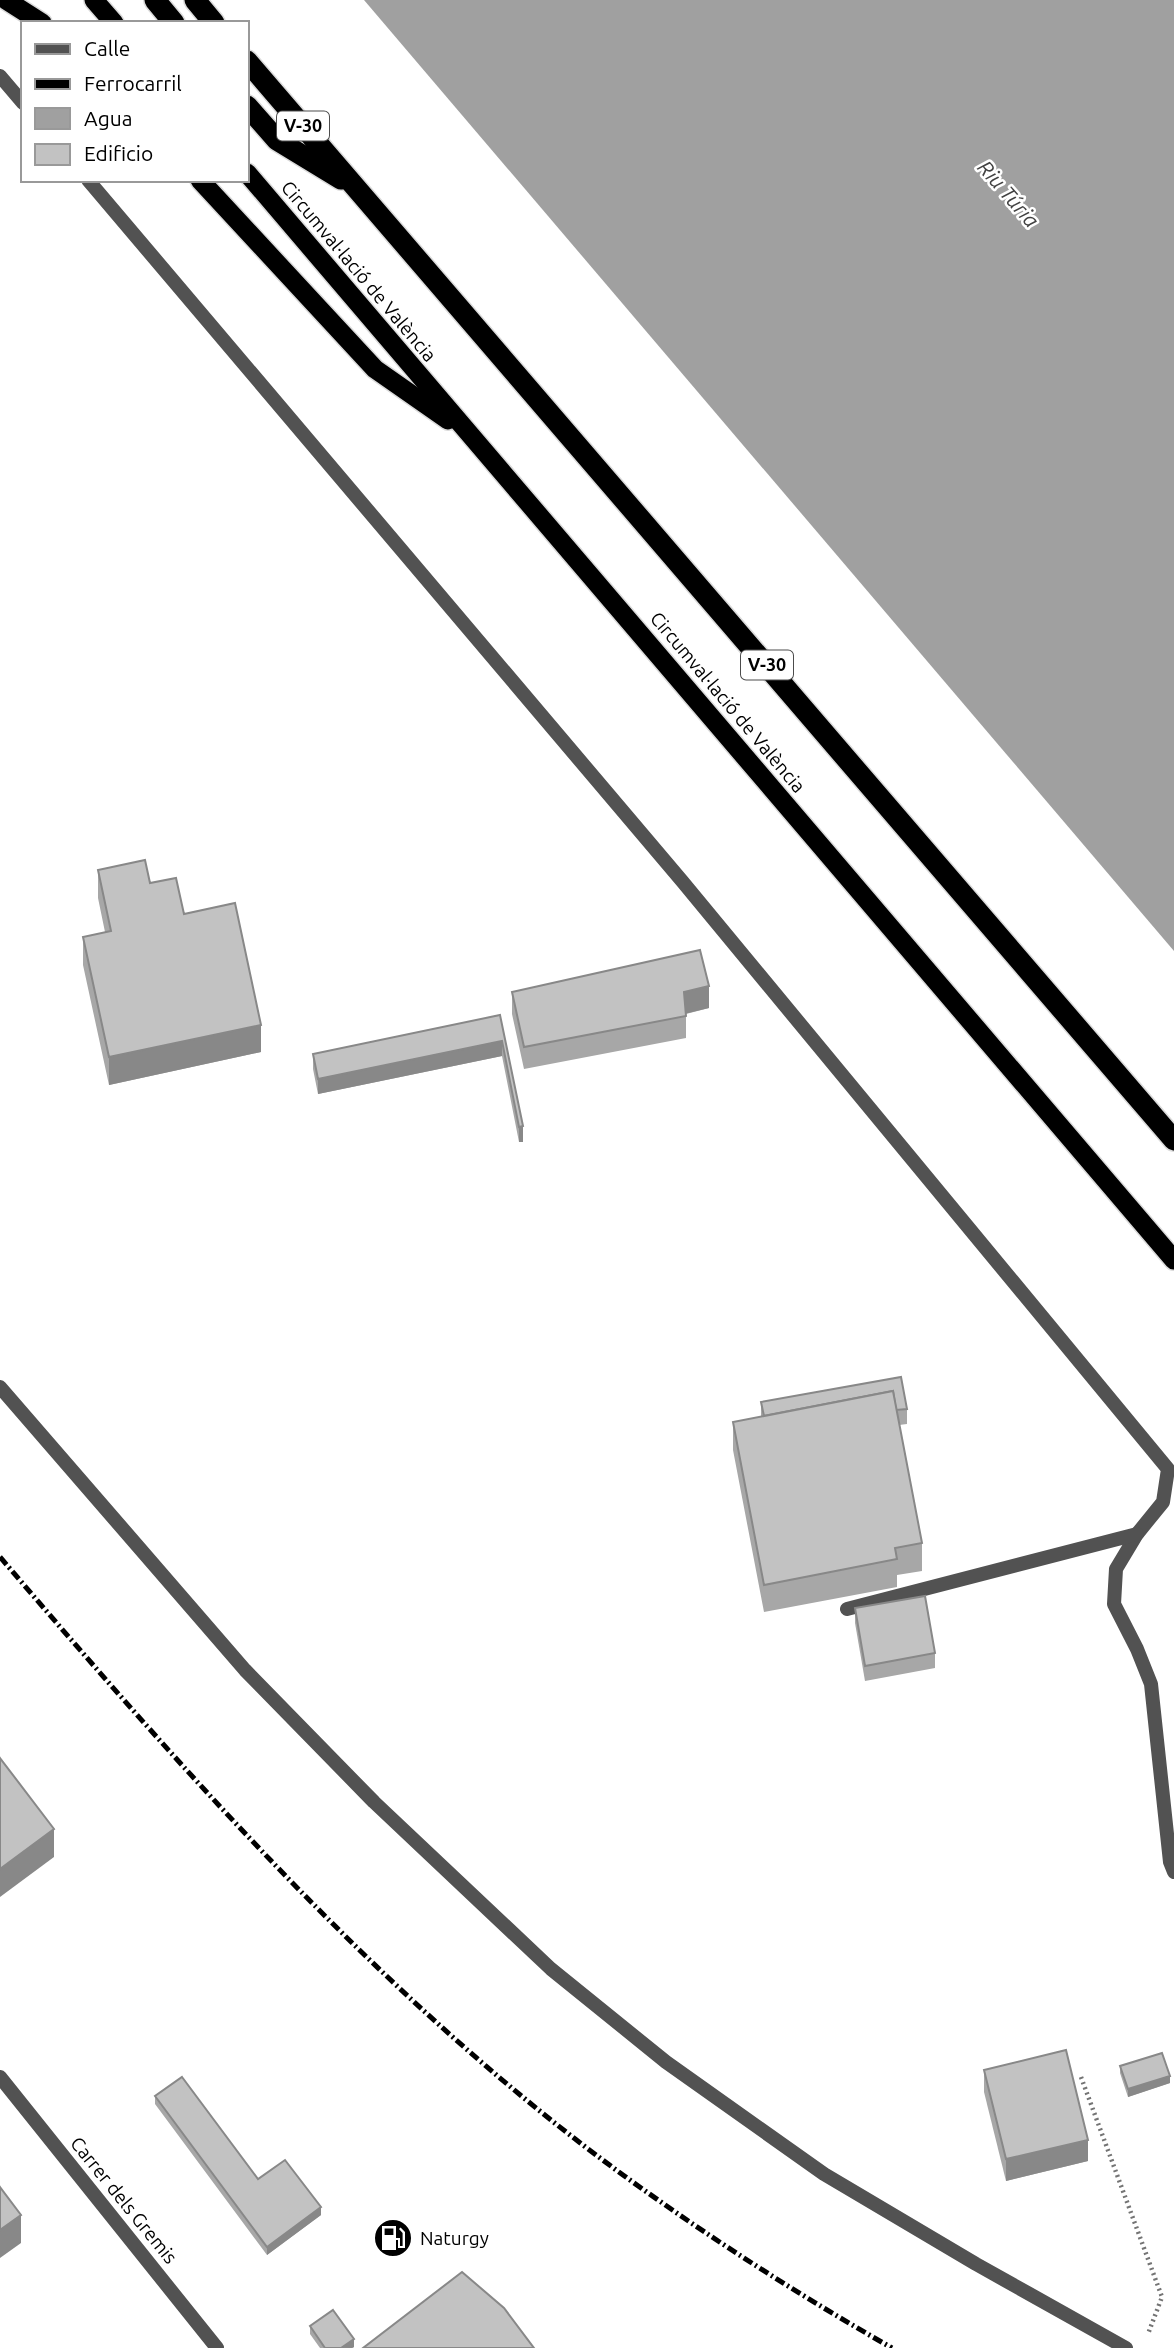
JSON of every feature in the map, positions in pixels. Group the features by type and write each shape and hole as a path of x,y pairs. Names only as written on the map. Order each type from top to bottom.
{"highway":[{"path":"6,0 39,21"},
{"path":"32,0 51,21"},
{"path":"94,0 112,21"},
{"path":"155,0 172,21"},
{"path":"195,0 212,21"},
{"name":"V-30","path":"248,62 1174,1140"},
{"path":"248,107 277,140 360,191"},
{"name":"Circumval·lació de València","path":"248,174 1174,1260"},
{"path":"202,182 375,369 472,436"}],"street":[{"path":"0,76 21,101"},
{"path":"90,182 682,881 1168,1469 1163,1502 1116,1569 1114,1604 1137,1648 1151,1684 1170,1862 1174,1872"},
{"path":"0,1387 245,1670 374,1802 551,1969 666,2062 824,2174 976,2264 1126,2348"},
{"path":"847,1609 1138,1534"},
{"name":"Carrer dels Gremis","path":"0,2077 217,2348"}],"path":[{"path":"1081,2077 1162,2297 1147,2335"}],"water":[{"name":"Riu Túria","path":"364,0 1174,0 1174,951"}],"building":[{"path":"145,860 150,883 176,878 184,914 235,903 261,1025 109,1057 83,937 111,931 98,870"},
{"path":"700,950 709,986 684,992 686,1016 524,1047 512,992"},
{"path":"500,1015 523,1126 519,1127 502,1041 318,1079 313,1054"},
{"path":"901,1377 907,1409 896,1410 893,1391 764,1416 761,1402"},
{"path":"893,1391 922,1543 895,1548 897,1559 764,1585 733,1422"},
{"path":"925,1596 935,1653 865,1666 855,1608"},
{"path":"0,1758 54,1829 0,1869"},
{"path":"1066,2050 1088,2140 1006,2159 984,2070"},
{"path":"1162,2053 1170,2076 1128,2089 1120,2066"},
{"path":"182,2077 258,2179 285,2160 321,2207 267,2247 155,2096"},
{"path":"0,2187 21,2215 0,2230"},
{"path":"462,2272 504,2308 534,2348 363,2348"},
{"path":"333,2310 354,2339 341,2348 325,2348 310,2326"}],"railway":[{"path":"0,1557 218,1804 372,1962 452,2037 536,2108 623,2175 755,2265 892,2348"}],"place":[{"name":"Naturgy","path":"393,2238"}]}
